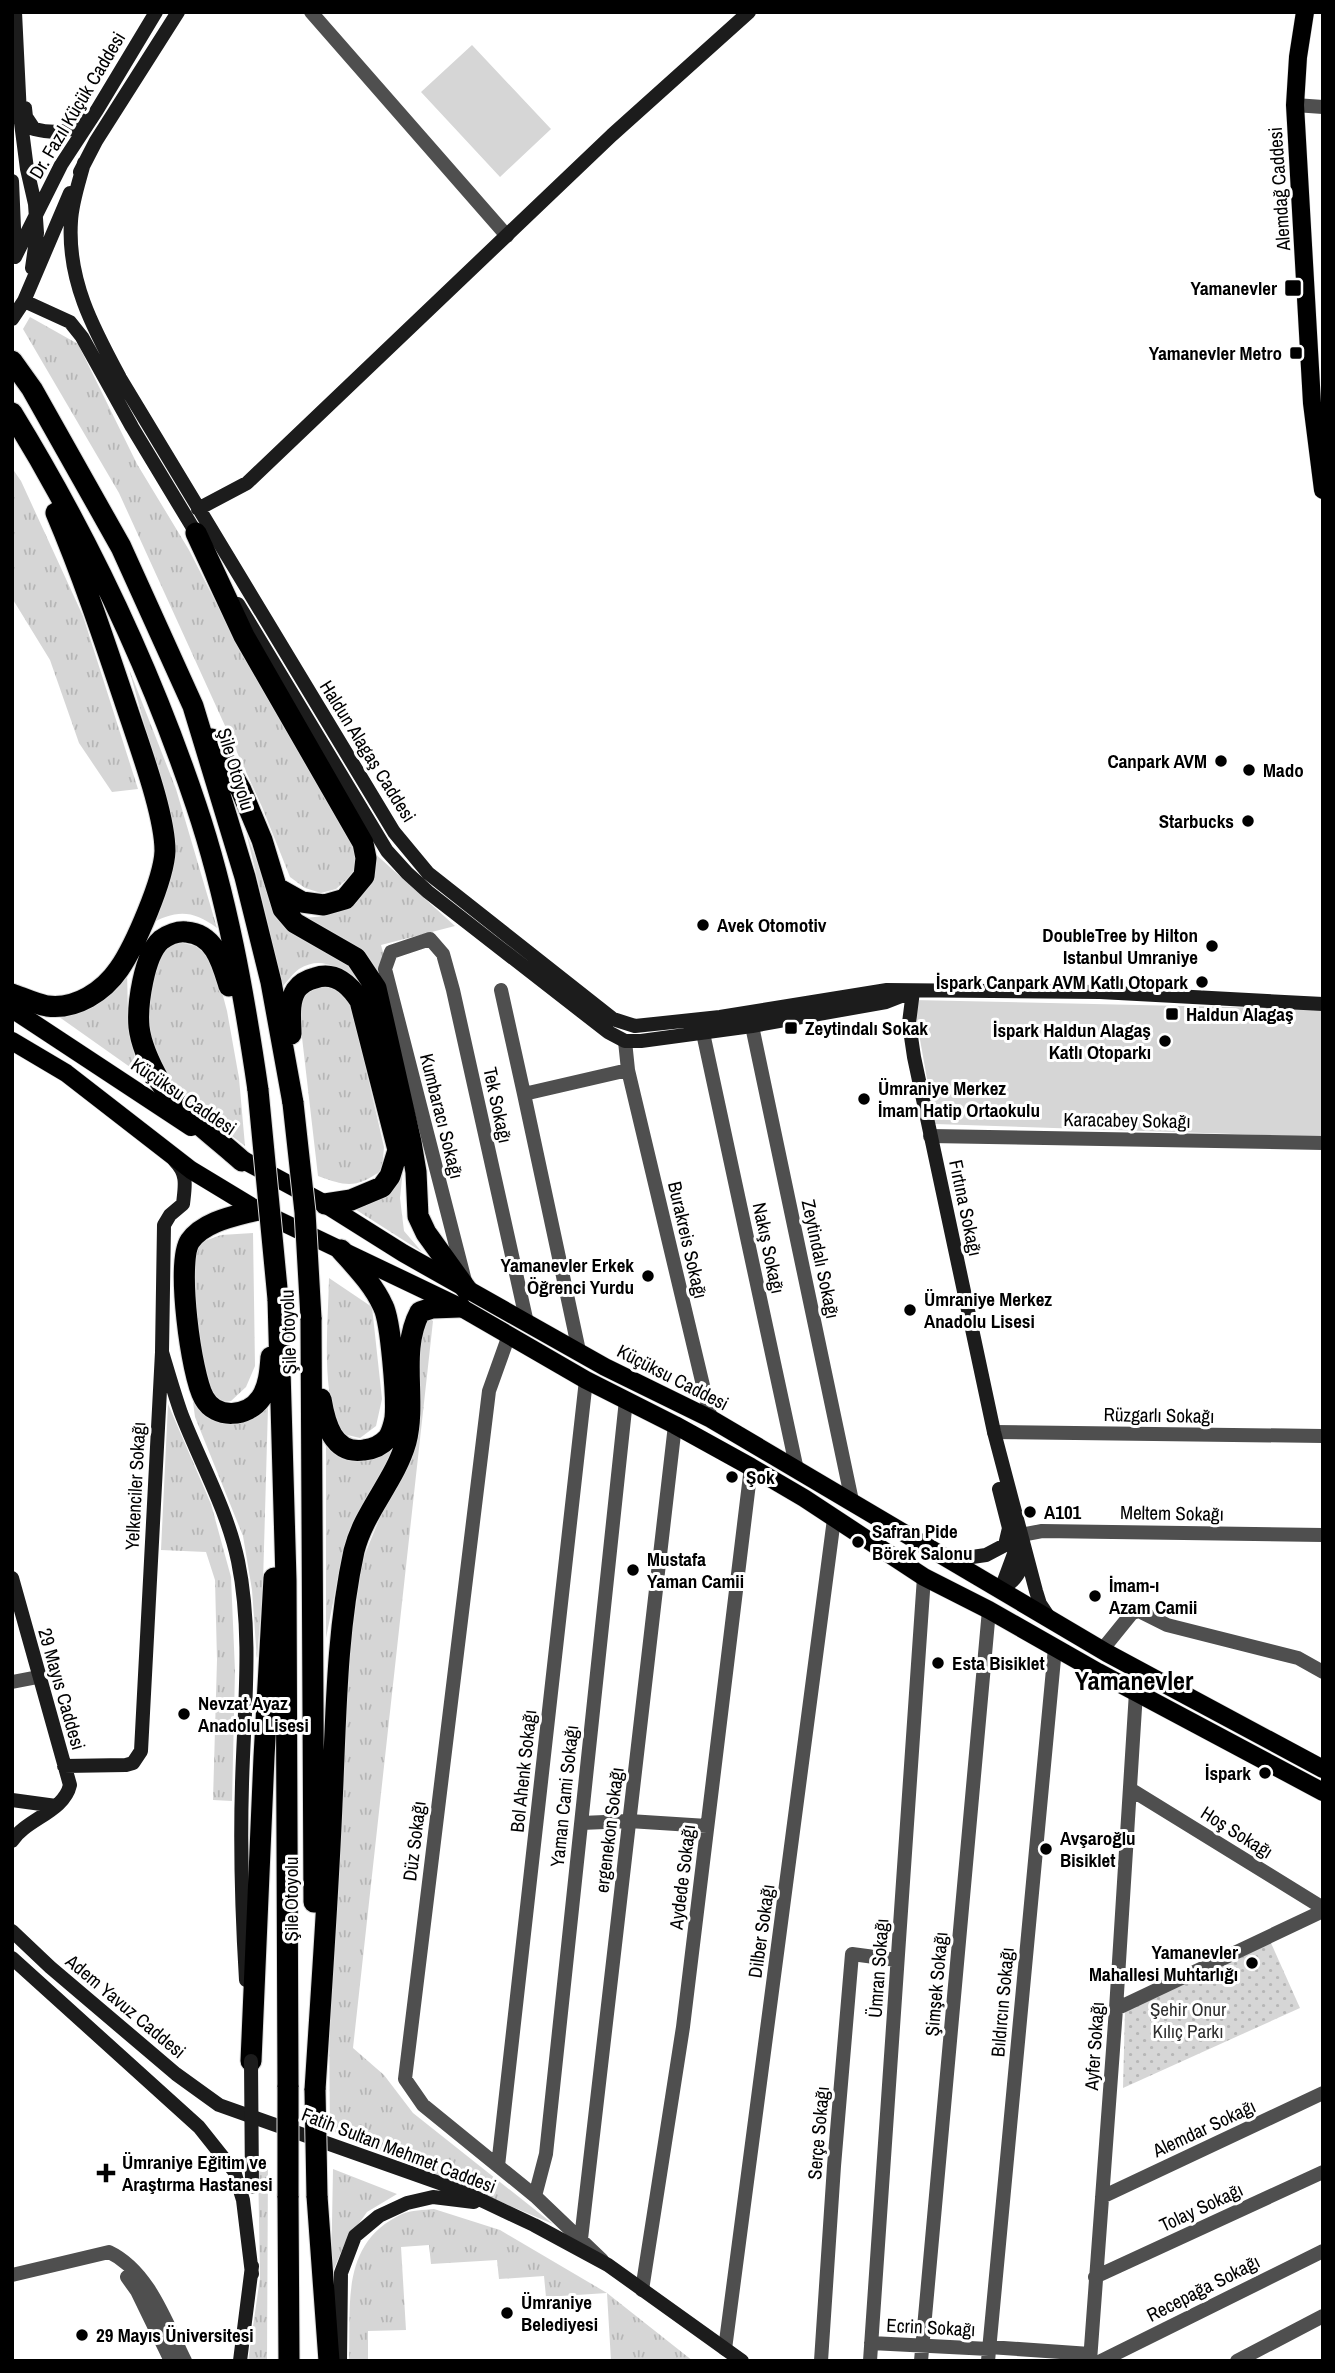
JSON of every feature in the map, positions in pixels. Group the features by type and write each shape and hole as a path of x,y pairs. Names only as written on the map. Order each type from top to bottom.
{"highway":[{"name":"Şile Otoyolu","path":"12,361 32,389 121,547 193,706 246,877 271,982 293,1103 305,1212 313,1356 316,2361"},
{"path":"12,994 47,1006 61,1006 80,1001 102,990 122,965 136,936 158,883 165,853 164,835 144,758 92,604 13,414"},
{"name":"Şile Otoyolu","path":"13,414 57,488 103,577 134,644 197,807 220,890 244,995 258,1090 278,1299 284,1447 289,2361"},
{"path":"196,533 244,636 363,843 365,876 345,899 324,905 302,902 277,888"},
{"path":"193,706 241,790 262,840 284,908 295,923 356,958 376,988 411,1142 416,1172 418,1216 464,1298 420,1312 412,1326 411,1406 406,1442 387,1484 366,1519 353,1559 338,1676 315,2090"},
{"path":"242,1161 180,1106 162,1085 149,1060 139,1027 141,995 146,967 160,941 176,932 186,932 199,934 211,942 221,959 258,1090"},
{"path":"293,1103 290,1008 296,990 305,981 320,976 334,976 346,984 360,1001 398,1150 390,1176 382,1187 351,1200 325,1204"},
{"path":"257,1210 212,1225 197,1233 188,1243 184,1287 196,1378 211,1407 226,1414 237,1414 253,1408 262,1396 269,1378 278,1299"},
{"path":"313,1356 330,1434 346,1449 360,1451 377,1448 389,1437 395,1418 390,1325 377,1294 341,1250"},
{"path":"251,2061 272,1595 278,1547 284,1447"},
{"path":"317,2196 329,2361"}],"main road":[{"name":"Alemdağ Caddesi","path":"1305,12 1297,57 1295,105 1312,403 1323,490"},
{"name":"Küçüksu Caddesi","path":"12,1009 242,1161 325,1204 403,1254 509,1335 586,1380 751,1467 924,1577 1323,1792"},
{"name":"Küçüksu Caddesi","path":"12,1041 66,1073 191,1170 257,1210 341,1250 527,1323 711,1419 1102,1650 1323,1769"},
{"path":"950,1591 979,1594 1001,1589"},
{"path":"989,1611 1001,1589"},
{"path":"1001,1589 1004,1611 1012,1623"}],"street":[{"path":"12,319 24,301 37,233 22,138 15,12"},
{"name":"Dr. Fazıl Küçük Caddesi","path":"13,259 61,165 156,12"},
{"name":"Dr. Fazıl Küçük Caddesi","path":"24,301 83,163 178,12"},
{"path":"311,12 507,236"},
{"path":"198,509 247,483 612,135 749,12"},
{"path":"20,76 26,117 34,130 50,133 68,131 97,110"},
{"path":"1295,105 1323,107"},
{"name":"Haldun Alagaş Caddesi","path":"83,163 71,220 72,262 79,294 91,324 198,509 394,832 428,873 613,1019 635,1027 720,1017 887,990 1100,992 1323,1004"},
{"path":"12,181 15,212 13,259"},
{"name":"Haldun Alagaş Caddesi","path":"24,301 70,322 82,337 132,427 387,850 428,892 608,1032 625,1041 704,1033 886,1002 913,991"},
{"name":"Tek Sokağı","path":"391,952 430,939 443,954 527,1323"},
{"name":"Kumbaracı Sokağı","path":"391,952 385,969 464,1298"},
{"path":"501,990 579,1352"},
{"name":"Fırtına Sokağı","path":"913,991 909,1023 930,1136 995,1433 1035,1591 1050,1619"},
{"name":"Zeytindalı Sokağı","path":"752,1026 852,1501"},
{"name":"Nakış Sokağı","path":"704,1033 797,1470"},
{"name":"Burakreis Sokağı","path":"625,1041 628,1070 711,1419"},
{"path":"524,1094 628,1070"},
{"name":"Karacabey Sokağı","path":"930,1136 1323,1143"},
{"name":"Yelkenciler Sokağı","path":"64,1766 126,1765 133,1763 141,1751 162,1352 164,1225 183,1203 185,1178 182,1169 167,1152"},
{"name":"Düz Sokağı","path":"509,1335 489,1391 405,2079 423,2105 535,2196 608,2265"},
{"path":"162,1352 181,1411 220,1506 237,1560 244,1606 246,1653 242,1918 251,2061 253,2187 252,2274 239,2360"},
{"path":"626,1400 630,1379"},
{"name":"Bol Ahenk Sokağı","path":"498,2166 586,1380"},
{"name":"Yaman Cami Sokağı","path":"535,2196 546,2154 626,1400"},
{"name":"ergenekon Sokağı","path":"581,2239 675,1425"},
{"path":"951,1560 986,1555 1005,1545 1009,1537 995,1467 995,1433"},
{"name":"Rüzgarlı Sokağı","path":"995,1433 1323,1436"},
{"name":"Aydede Sokağı","path":"642,2290 682,2027 751,1467"},
{"name":"Dilber Sokağı","path":"725,2348 834,1519"},
{"name":"Meltem Sokağı","path":"1021,1535 1042,1531 1323,1535"},
{"path":"1001,1589 1021,1535"},
{"path":"1001,1589 1008,1586 1019,1573 1026,1554"},
{"name":"Ümran Sokağı","path":"870,2361 924,1577"},
{"name":"29 Mayıs Caddesi","path":"12,1578 69,1785 68,1793 56,1806"},
{"name":"Şimşek Sokağı","path":"921,2361 989,1611"},
{"path":"1102,1650 1132,1613 1139,1611 1167,1625 1298,1658 1323,1672"},
{"name":"Bıldırcın Sokağı","path":"989,2352 1055,1648"},
{"path":"1136,1692 1145,1673"},
{"path":"12,1682 38,1677"},
{"name":"Ayfer Sokağı","path":"1094,2358 1095,2277 1116,2009 1136,1692"},
{"name":"Hoş Sokağı","path":"1130,1789 1323,1910"},
{"path":"16,1801 56,1806"},
{"path":"15,1836 24,1812 16,1801"},
{"path":"15,1836 56,1806"},
{"path":"581,1823 629,1821 707,1826"},
{"path":"1116,2009 1323,1910"},
{"name":"Adem Yavuz Caddesi","path":"12,1930 50,1967 176,2074 219,2105"},
{"name":"Serçe Sokağı","path":"821,2361 852,1954 897,1960"},
{"path":"12,1958 199,2127 234,2171 243,2200 252,2274"},
{"name":"Alemdar Sokağı","path":"1102,2197 1323,2093"},
{"name":"Fatih Sultan Mehmet Caddesi","path":"219,2105 462,2191 490,2204 608,2265 742,2361"},
{"name":"Tolay Sokağı","path":"1095,2277 1323,2172"},
{"path":"340,2361 341,2273 355,2236 379,2216 407,2203 442,2197 490,2204"},
{"name":"Recepağa Sokağı","path":"1094,2358 1323,2251"},
{"path":"12,2275 109,2252 121,2258 153,2297 185,2361"},
{"path":"12,2284 88,2264 110,2261 123,2272 137,2291 171,2361"},
{"path":"1237,2361 1323,2316"},
{"name":"Ecrin Sokağı","path":"871,2343 1094,2358"}],"green space":[{"path":"472,45 551,129 500,177 421,92"},
{"path":"30,317 78,344 137,464 189,550 246,661 356,852 355,869 336,889 321,893 305,888 290,877 262,807 119,493 23,329"},
{"path":"12,468 21,481 83,616 138,789 112,792 79,743 50,660 12,598"},
{"path":"129,669 176,789 217,928 199,917 183,914 167,916 148,925 170,877 173,828"},
{"path":"246,832 272,902 283,922 309,944 348,963 361,977 367,1000 347,976 330,965 320,963 299,969 283,986"},
{"path":"371,850 455,926 381,945 393,988 358,949 296,919 324,916 348,905"},
{"path":"174,941 196,946 214,962 227,1011 239,1078 245,1146 174,1092 154,1053 144,1017 157,953"},
{"path":"127,969 128,1018 137,1072 55,1014"},
{"path":"325,982 348,991 384,1147 382,1170 366,1180 352,1184 318,1176 300,1020 305,995"},
{"path":"913,1000 1323,1009 1323,1137 935,1124"},
{"path":"403,1169 400,1198 404,1231 422,1252 347,1204"},
{"path":"253,1233 255,1366 246,1387 231,1401 217,1402 210,1391 200,1356 193,1261 199,1243 221,1235"},
{"path":"329,1278 372,1307 382,1399 376,1426 360,1438 339,1433 333,1414 327,1356"},
{"path":"426,1316 433,1321 353,2048 384,2075 413,2113 553,2224 330,2130 329,2025 350,1649 362,1561 386,1503 416,1338"},
{"path":"193,1402 219,1420 255,1418 268,1407 263,1583 257,1660 252,1590 243,1536 195,1417"},
{"path":"168,1404 211,1504 231,1577 235,1671 232,1801 213,1800 217,1660 215,1580 206,1552 161,1550"},
{"path":"326,1440 398,1444 343,1552 326,1638"},
{"name":"Şehir Onur Kılıç Parkı","path":"1271,1943 1300,2008 1123,2088 1125,2010"},
{"path":"258,2161 268,2161 267,2361 248,2361 260,2278"},
{"path":"333,2169 397,2194 367,2212 345,2243 331,2276"},
{"path":"434,2209 500,2230 607,2293 546,2297 544,2276 499,2279 497,2260 431,2264 429,2245 401,2247 406,2330 368,2331 368,2361 349,2361 353,2277 368,2241 382,2226 402,2214"},
{"path":"607,2293 693,2361 611,2361"}],"place":[{"name":"Yamanevler","path":"1293,288"},
{"name":"Yamanevler Metro","path":"1296,353"},
{"name":"Canpark AVM","path":"1221,761"},
{"name":"Mado","path":"1249,770"},
{"name":"Starbucks","path":"1248,821"},
{"name":"Avek Otomotiv","path":"703,925"},
{"name":"DoubleTree by Hilton Istanbul Umraniye","path":"1212,946"},
{"name":"İspark Canpark AVM Katlı Otopark","path":"1202,982"},
{"name":"Haldun Alagaş","path":"1172,1014"},
{"name":"Zeytindalı Sokak","path":"791,1028"},
{"name":"İspark Haldun Alagaş Katlı Otoparkı","path":"1165,1041"},
{"name":"Ümraniye Merkez İmam Hatip Ortaokulu","path":"864,1099"},
{"name":"Yamanevler Erkek Öğrenci Yurdu","path":"648,1276"},
{"name":"Ümraniye Merkez Anadolu Lisesi","path":"910,1310"},
{"name":"Şok","path":"732,1477"},
{"name":"A101","path":"1030,1512"},
{"name":"Safran Pide Börek Salonu","path":"858,1542"},
{"name":"Mustafa Yaman Camii","path":"633,1570"},
{"name":"İmam-ı Azam Camii","path":"1095,1596"},
{"name":"Esta Bisiklet","path":"938,1663"},
{"name":"Nevzat Ayaz Anadolu Lisesi","path":"184,1714"},
{"name":"İspark","path":"1265,1773"},
{"name":"Avşaroğlu Bisiklet","path":"1046,1849"},
{"name":"Yamanevler Mahallesi Muhtarlığı","path":"1252,1963"},
{"name":"Ümraniye Eğitim ve Araştırma Hastanesi","path":"106,2173"},
{"name":"Ümraniye Belediyesi","path":"507,2313"},
{"name":"29 Mayıs Üniversitesi","path":"82,2335"}],"district":[{"name":"Yamanevler","path":"1134,1680"}]}
